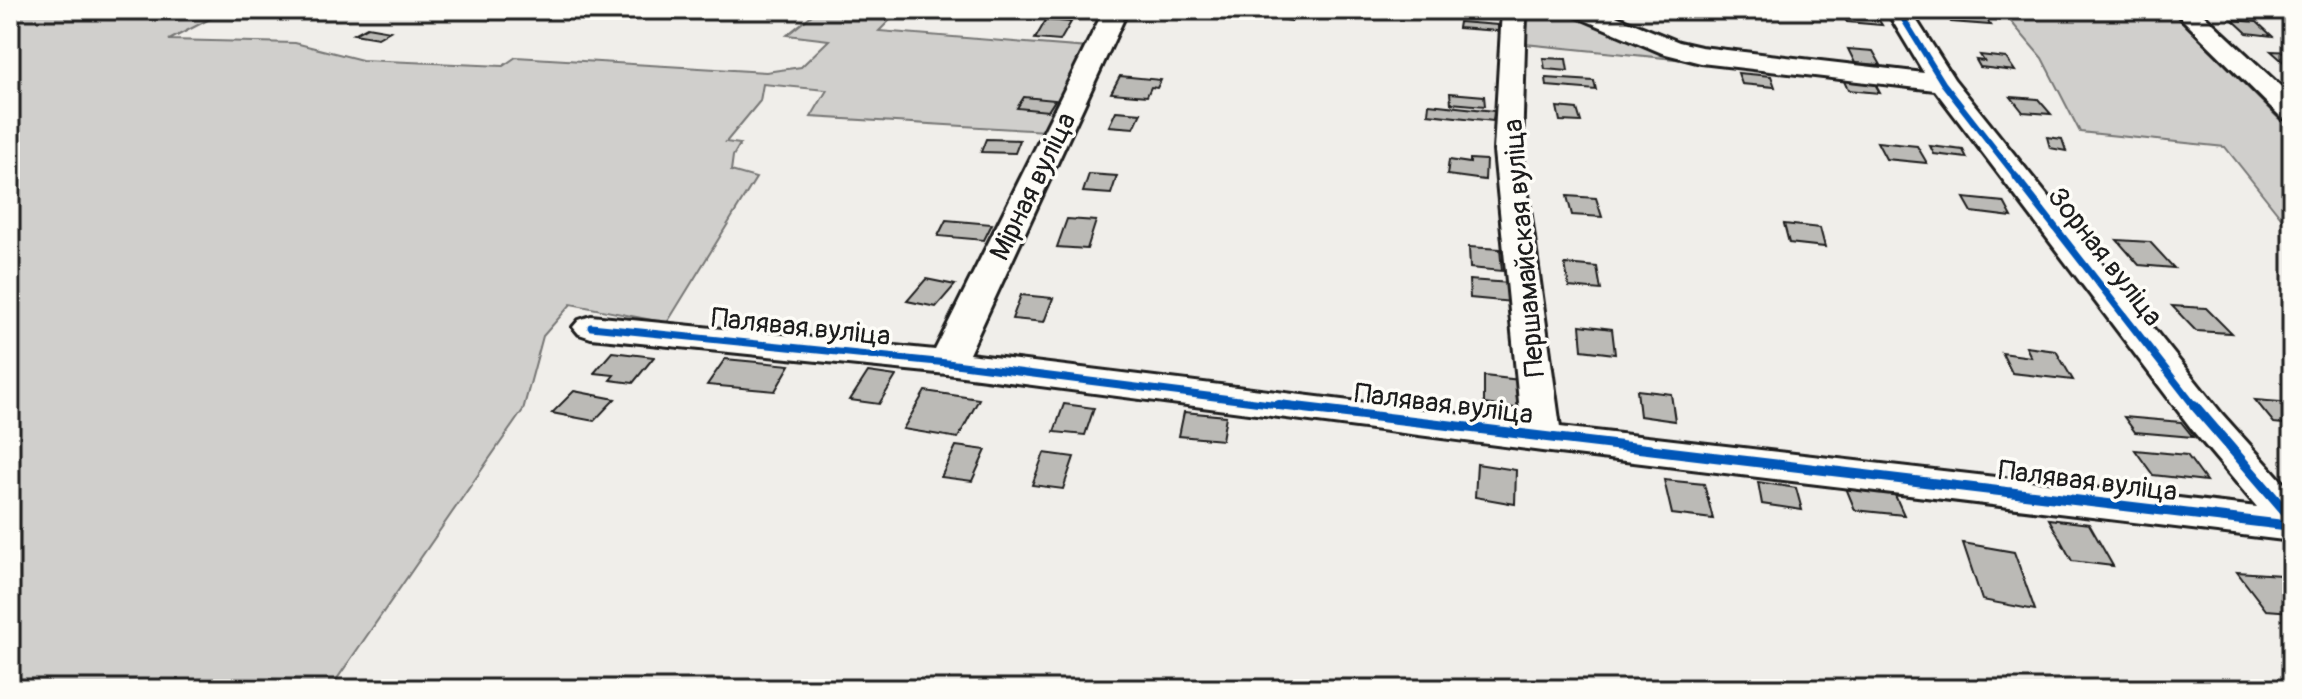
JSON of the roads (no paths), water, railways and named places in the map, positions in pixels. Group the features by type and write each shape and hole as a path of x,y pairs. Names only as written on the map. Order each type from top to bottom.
{"street":[{"name":"Мірная вуліца","path":"947,363 1111,10"},
{"name":"Першамайская вуліца","path":"1514,10 1508,151 1542,438"},
{"path":"1581,10 1671,48 1701,55 1943,83"},
{"name":"Зорная вуліца","path":"1898,10 1943,83 2208,423 2292,519"},
{"path":"2185,10 2292,112"},
{"name":"Палявая вуліца","path":"591,327 947,363 1542,438 2292,526"}]}
